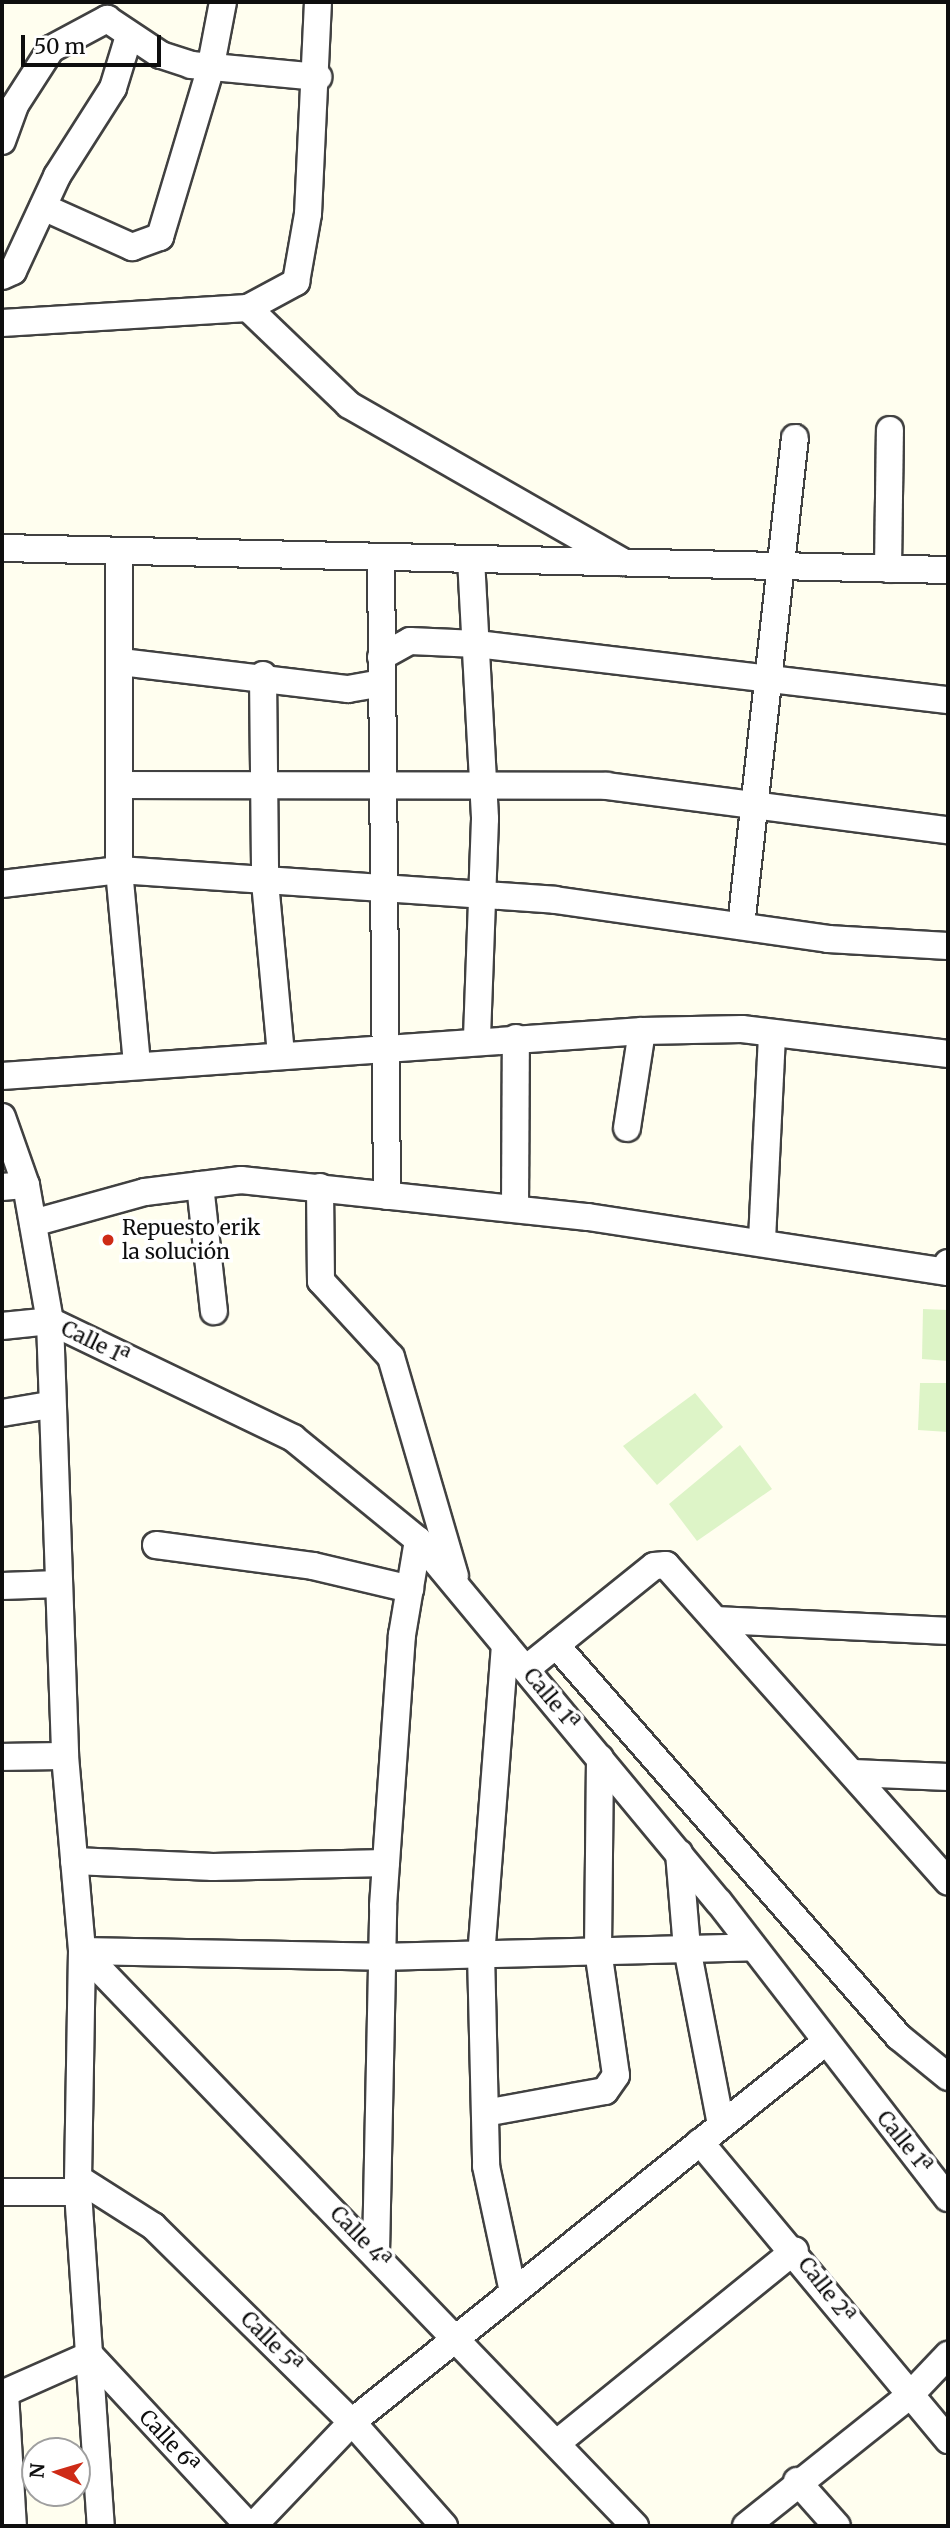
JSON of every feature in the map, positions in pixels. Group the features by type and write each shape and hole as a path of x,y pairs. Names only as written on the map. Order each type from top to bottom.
{"street":[{"path":"43,207 132,247 160,237 210,70 223,2"},
{"path":"2,323 248,308 296,282 318,77 318,2"},
{"path":"2,141 15,105 51,49 106,10 130,36 161,55 210,70 318,77"},
{"path":"2,276 13,271 43,207 113,88 130,36"},
{"path":"248,308 349,405 625,563"},
{"path":"888,569 890,430"},
{"path":"741,926 753,805 784,566 794,438"},
{"path":"2,548 948,570"},
{"path":"119,551 123,785 119,870 137,1065"},
{"path":"381,557 387,1196"},
{"path":"471,559 484,786 477,1040"},
{"path":"381,657 410,641 477,644 669,664 769,683 948,700"},
{"path":"121,662 263,676 348,689 382,683"},
{"path":"263,676 265,882 281,1053"},
{"path":"123,785 264,789 607,786 948,830"},
{"path":"2,884 119,870 383,892 483,894 741,926 948,946"},
{"path":"2,1076 385,1045 642,1031 772,1033 948,1054"},
{"path":"627,1128 642,1031"},
{"path":"762,1240 772,1033"},
{"path":"515,1209 516,1038"},
{"path":"2,1117 14,1186 33,1223 50,1321 50,1405 65,1756 82,1951 79,2185 101,2526"},
{"path":"33,1223 145,1192 241,1180 515,1209 762,1240 948,1272 948,1263"},
{"path":"200,1185 214,1311"},
{"path":"320,1187 321,1281 391,1357 458,1588"},
{"path":"2,1326 50,1321"},
{"name":"Calle 1ª","path":"50,1321 293,1438 418,1540 679,1853 824,2043 948,2198"},
{"path":"2,1413 50,1405"},
{"path":"376,2253 386,1863 410,1589 418,1540"},
{"path":"156,1545 313,1566 410,1589"},
{"path":"526,1669 662,1564 718,1620 948,1882"},
{"path":"2,1586 59,1584"},
{"path":"718,1620 948,1631"},
{"path":"505,1645 481,1954 486,2166 513,2292"},
{"path":"556,1645 899,2037 948,2077"},
{"path":"2,1757 65,1756"},
{"path":"485,2113 611,2085 616,2074 598,1950 600,1758"},
{"path":"853,1773 948,1777"},
{"path":"679,1853 687,1948 721,2125"},
{"path":"74,1861 213,1867 386,1863"},
{"path":"82,1951 382,1957 753,1947"},
{"name":"Calle 4ª","path":"82,1951 457,2337 635,2526"},
{"path":"251,2526 352,2421 824,2043"},
{"name":"Calle 2ª","path":"700,2142 794,2250 909,2396 948,2440"},
{"path":"2,2192 79,2185"},
{"name":"Calle 5ª","path":"79,2185 153,2226 352,2421 443,2526"},
{"path":"557,2443 794,2250"},
{"path":"13,2526 3,2394 90,2355"},
{"name":"Calle 6ª","path":"90,2355 251,2526"},
{"path":"746,2526 797,2481 909,2396 948,2355"},
{"path":"797,2481 838,2526"}],"green space":[{"path":"923,1309 948,1310 948,1361 922,1359"},
{"path":"920,1383 948,1383 948,1432 918,1430"},
{"path":"695,1393 723,1427 657,1485 623,1446"},
{"path":"740,1445 772,1489 697,1541 669,1504"}],"place":[{"name":"Repuesto erik la solución","path":"108,1240"}]}
